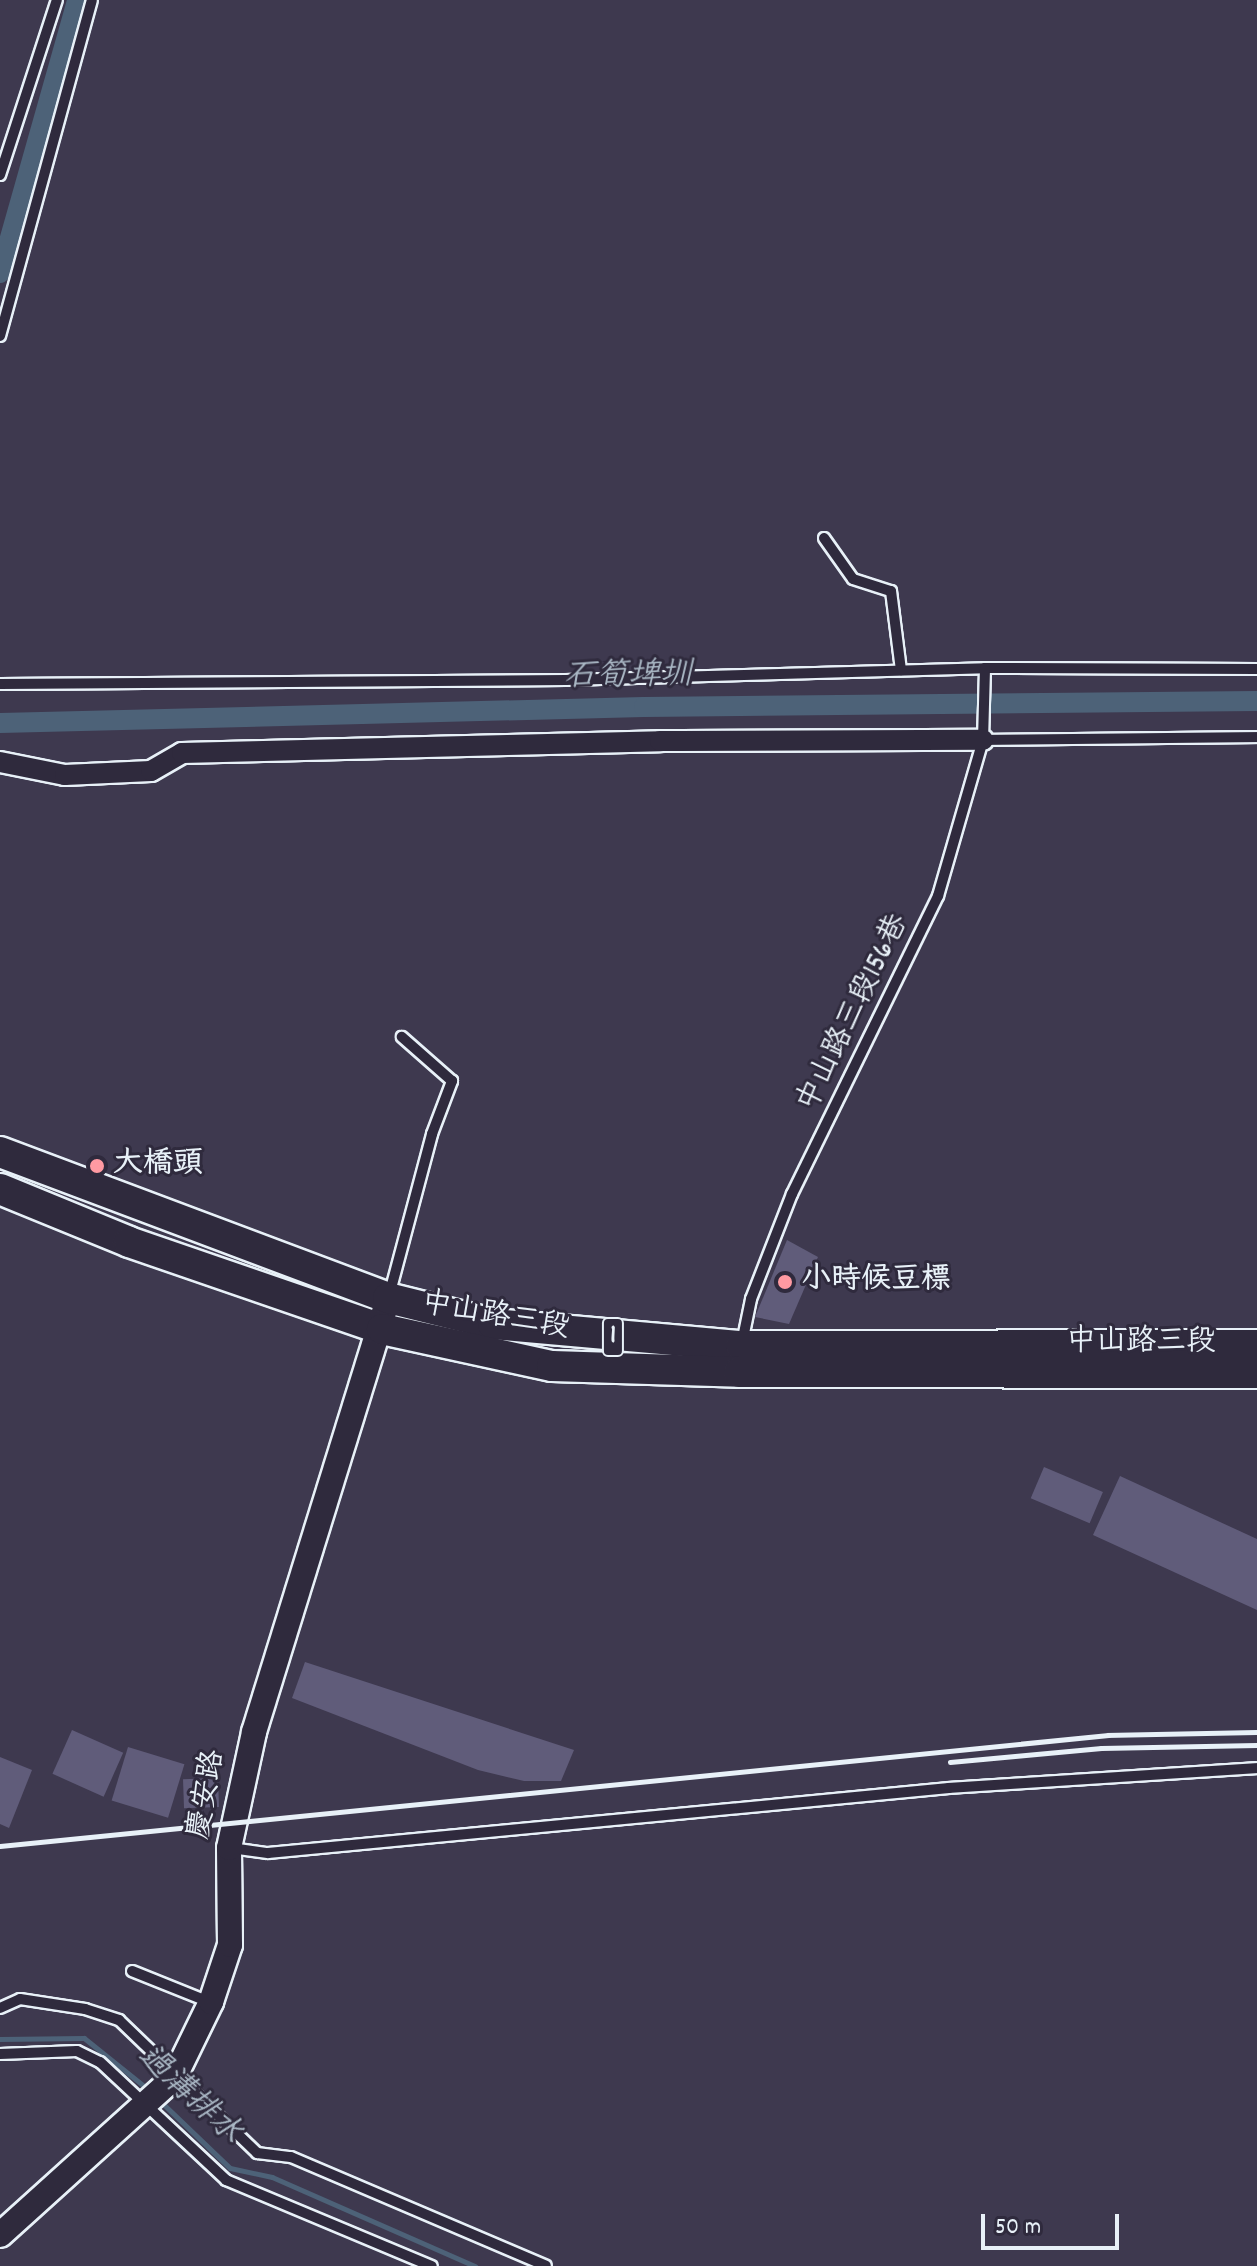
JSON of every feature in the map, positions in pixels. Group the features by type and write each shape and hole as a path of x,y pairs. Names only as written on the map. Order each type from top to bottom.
{"main road":[{"name":"中山路三段","path":"0,1152 388,1298 493,1324 740,1359 1257,1373"},
{"name":"中山路三段","path":"0,1189 129,1242 382,1329 552,1366 1257,1345"}],"street":[{"path":"0,762 65,775 151,771 182,753 660,741 983,740"},
{"name":"慶安路","path":"0,2235 148,2106 174,2078 211,2002 230,1945 229,1848 254,1732 382,1329 388,1298"}],"lane":[{"path":"0,175 57,0"},
{"path":"0,336 92,0"},
{"path":"824,538 853,579 891,591 901,670"},
{"path":"0,684 566,680 985,668 1257,669"},
{"name":"中山路三段156巷","path":"740,1359 751,1299 792,1194 837,1111 938,896 983,740 985,668"},
{"path":"983,740 1257,737"},
{"path":"388,1298 432,1134 452,1081 402,1037"},
{"path":"229,1848 268,1853 949,1788 1257,1768"},
{"path":"132,1971 211,2002"},
{"path":"0,2008 20,1999 85,2009 119,2020 174,2078 257,2153 291,2157 546,2266"},
{"path":"0,2054 77,2051 100,2062 226,2180 432,2266"}],"building":[{"path":"787,1240 818,1257 789,1324 755,1317"},
{"path":"1044,1467 1103,1492 1090,1523 1031,1498"},
{"path":"1120,1476 1257,1539 1257,1610 1093,1535"},
{"path":"305,1662 574,1750 561,1781 524,1781 478,1770 292,1698"},
{"path":"72,1730 123,1753 104,1797 52,1774"},
{"path":"128,1747 184,1764 168,1818 112,1801"},
{"path":"0,1757 32,1770 9,1828 0,1824"},
{"path":"218,1778 219,1807 184,1808 183,1779"}],"waterway":[{"path":"0,273 77,0"},
{"name":"石筍埤圳","path":"0,723 644,707 1257,701"},
{"name":"過溝排水","path":"0,2039 84,2038 149,2090"},
{"name":"過溝排水","path":"159,2100 230,2168 272,2177 475,2266"}],"railway":[{"path":"0,1846 1108,1735 1257,1732"},
{"path":"950,1762 1101,1748 1257,1745"}],"place":[{"name":"大橋頭","path":"97,1166"},
{"name":"小時候豆標","path":"785,1282"}]}
